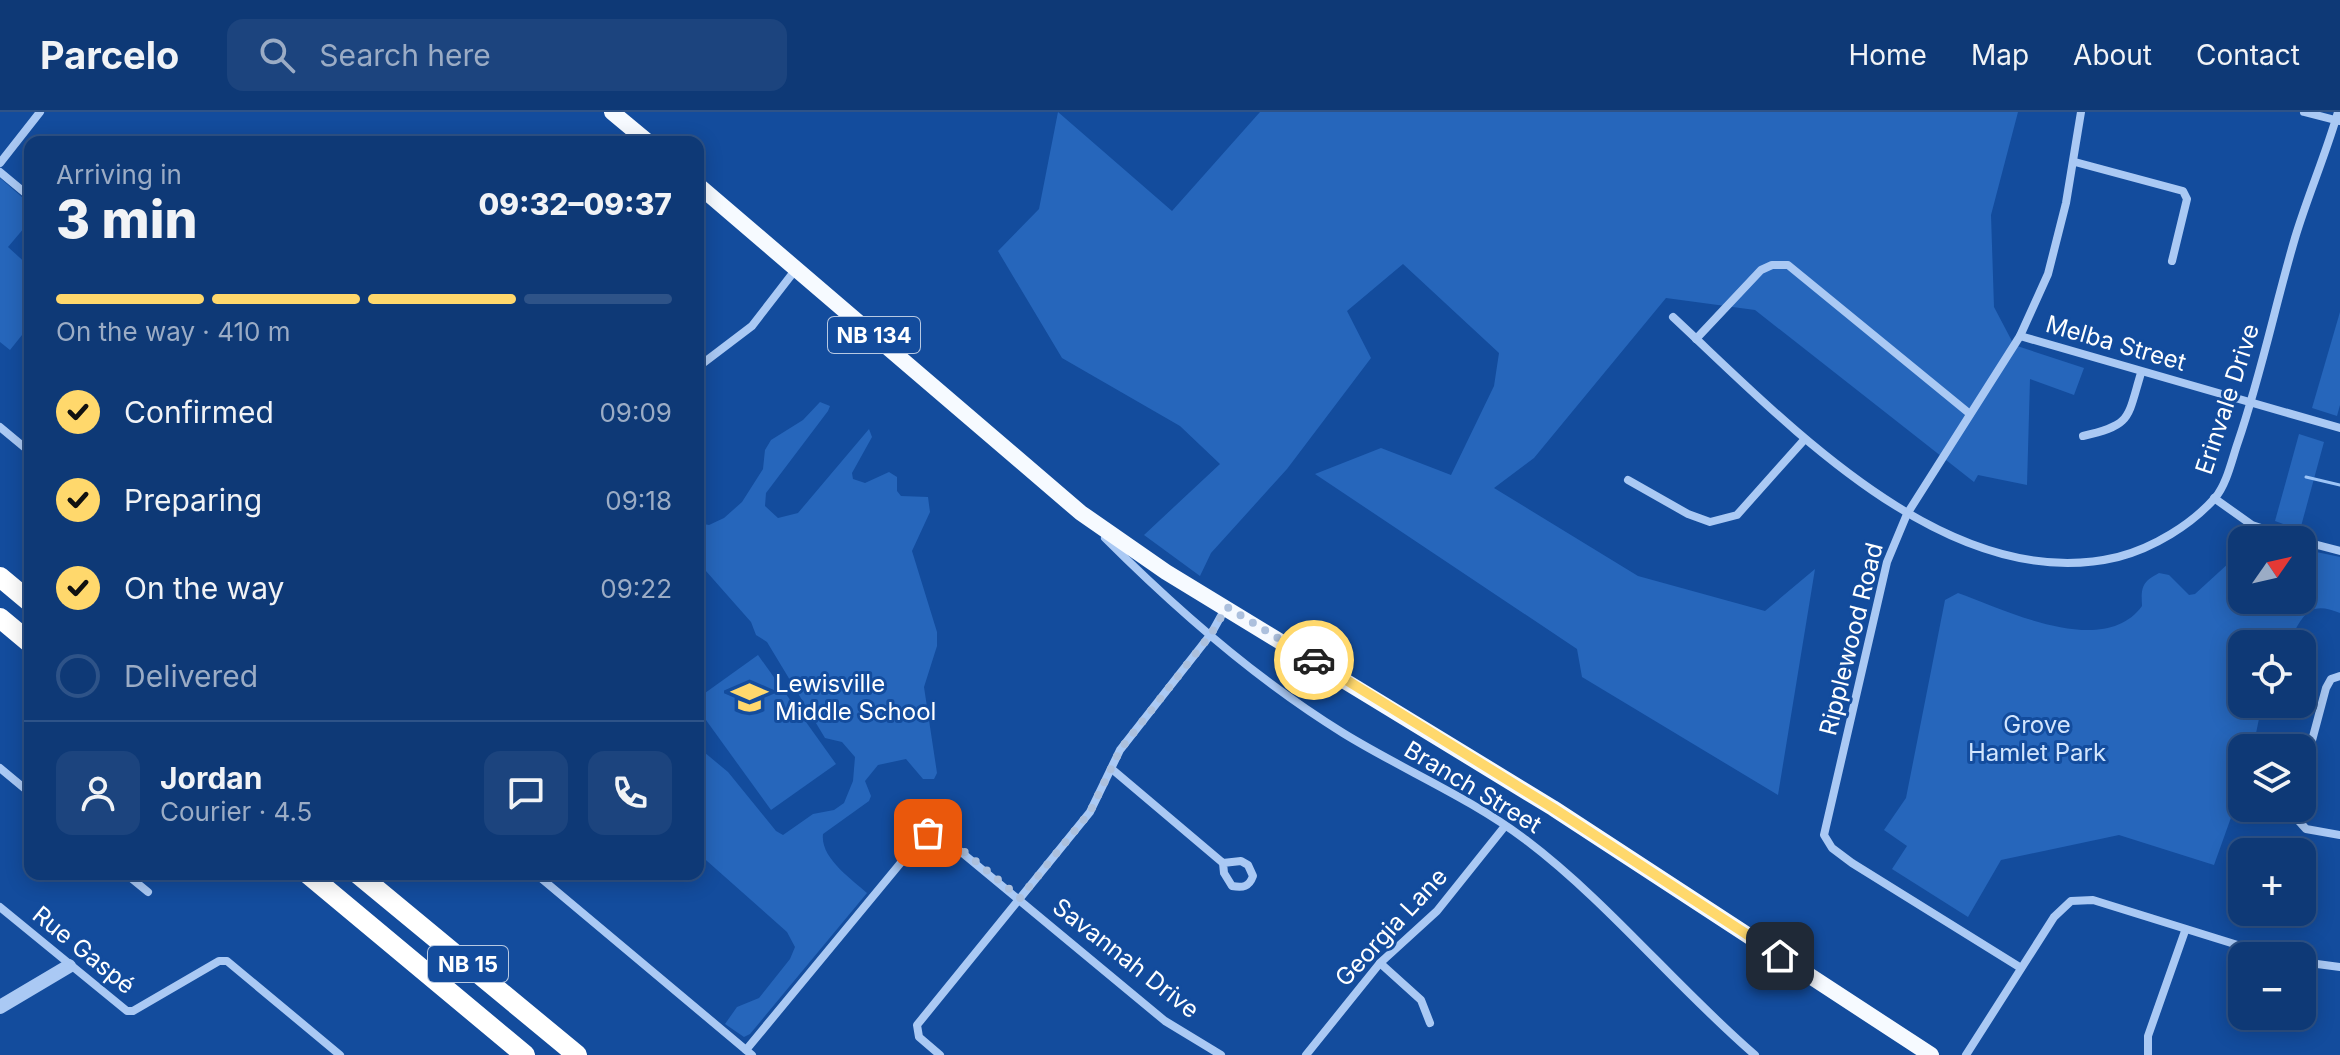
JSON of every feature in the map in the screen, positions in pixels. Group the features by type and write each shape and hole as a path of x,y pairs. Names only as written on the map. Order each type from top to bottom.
{"highway":[{"path":"0,577 24,597"},
{"path":"0,618 24,638"},
{"name":"NB 15","path":"315,880 525,1055"},
{"name":"NB 15","path":"365,880 577,1055"}],"main road":[{"path":"612,112 641,136"},
{"name":"NB 134","path":"704,190 1081,513 1166,572 1553,808 1931,1055"}],"street":[{"path":"0,163 40,112"},
{"name":"Ripplewood Road","path":"2021,968 1852,863 1832,848 1824,835 1883,575 1907,514 2020,336 2048,274 2075,162 2081,112"},
{"path":"2304,112 2338,118"},
{"name":"Erinvale Drive","path":"1673,317 1804,440 1907,514 1943,532 1987,548 2056,564 2095,562 2140,551 2178,528 2214,498 2251,403 2295,239 2338,118"},
{"path":"2075,162 2183,191 2187,199 2172,261"},
{"path":"0,172 24,192"},
{"path":"1696,339 1761,270 1772,265 1788,265 1970,414"},
{"path":"704,362 752,326 796,268"},
{"name":"Melba Street","path":"2020,336 2340,428"},
{"path":"2083,436 2116,428 2129,412 2141,373"},
{"path":"0,427 24,447"},
{"path":"1628,480 1688,514 1710,522 1737,515 1804,440"},
{"path":"2214,498 2255,526"},
{"name":"Branch Street","path":"1081,513 1142,575 1299,704 1342,733 1505,826 1566,873 1701,1009 1755,1055"},
{"path":"2316,545 2340,551"},
{"path":"940,1055 919,1037 917,1025 1090,812 1113,770 1120,750 1211,634 1227,607"},
{"path":"2314,734 2326,688 2331,679 2340,676"},
{"path":"0,768 24,788"},
{"path":"1113,770 1223,863"},
{"path":"2300,822 2306,829 2340,835"},
{"name":"Georgia Lane","path":"1306,1055 1380,963 1437,911 1505,826"},
{"name":"Savannah Drive","path":"749,1052 928,833 943,834 1165,1021 1221,1055"},
{"path":"133,880 148,892"},
{"path":"543,880 749,1052"},
{"path":"1966,1055 2054,917 2071,901 2093,900 2228,943"},
{"name":"Rue Gaspé","path":"0,907 119,1007 133,1011 219,961 227,961 340,1055"},
{"path":"2148,1055 2148,1036 2185,931"},
{"path":"1380,963 1421,1000 1430,1023"},
{"path":"2316,964 2340,967"},
{"path":"0,1007 69,966"}],"green space":[{"path":"1058,112 1172,211 1260,112 2018,112 1991,215 1994,307 2014,345 2084,368 2074,395 2030,379 2027,485 1978,475 1974,482 1755,310 1666,298 1534,458 1494,488 1638,576 1765,611 1815,569 1778,795 1582,677 1577,649 1315,474 1381,448 1451,475 1494,386 1499,353 1403,264 1347,311 1371,358 1287,469 1211,553 1200,576 1144,535 1220,464 1180,426 1062,358 998,251 1039,209"},
{"path":"0,178 24,199 24,228 8,247 24,262 24,332 10,350 0,342"},
{"path":"2340,312 2340,405 2337,416 2312,408"},
{"path":"820,402 830,406 766,493 765,506 778,518 798,513 869,429 872,437 852,473 853,479 865,483 889,472 897,477 897,491 901,496 928,497 930,512 912,551 937,632 937,646 924,687 937,773 934,779 923,779 906,759 878,765 865,781 871,796 869,801 823,834 823,843 832,860 867,893 750,1034 744,1037 725,1024 737,1007 759,998 790,959 795,947 787,932 704,858 704,752 728,772 776,831 783,835 813,814 834,810 844,803 853,781 855,757 842,742 825,738 767,642 756,635 751,622 704,569 704,524 724,518 742,502 763,469 765,450 771,440 803,420"},
{"path":"2299,434 2324,442 2301,526 2275,521"},
{"name":"Grove Hamlet Park","path":"2316,552 2340,557 2340,613 2316,609"},
{"name":"Grove Hamlet Park","path":"2228,564 2228,614 2306,614 2295,630 2228,630 2228,718 2259,718 2256,734 2228,734 2229,822 2214,865 2119,835 2001,860 1968,917 1892,869 1907,846 1884,830 1906,798 1945,600 1958,593 2027,619 2079,630 2104,629 2125,621 2142,606 2144,586 2159,573 2169,575 2189,595 2195,594"},
{"path":"758,655 836,764 771,810 704,717 704,694"}],"waterway":[{"path":"2306,477 2340,485"}],"way so far":[{"path":"928,833 943,834 1020,898 1090,812 1102,794 1120,750 1211,634 1227,607 1314,660"}],"place":[{"name":"Lewisville Middle School","path":"749,697"}],"route":[{"path":"1314,660 1553,808 1780,956"}]}
